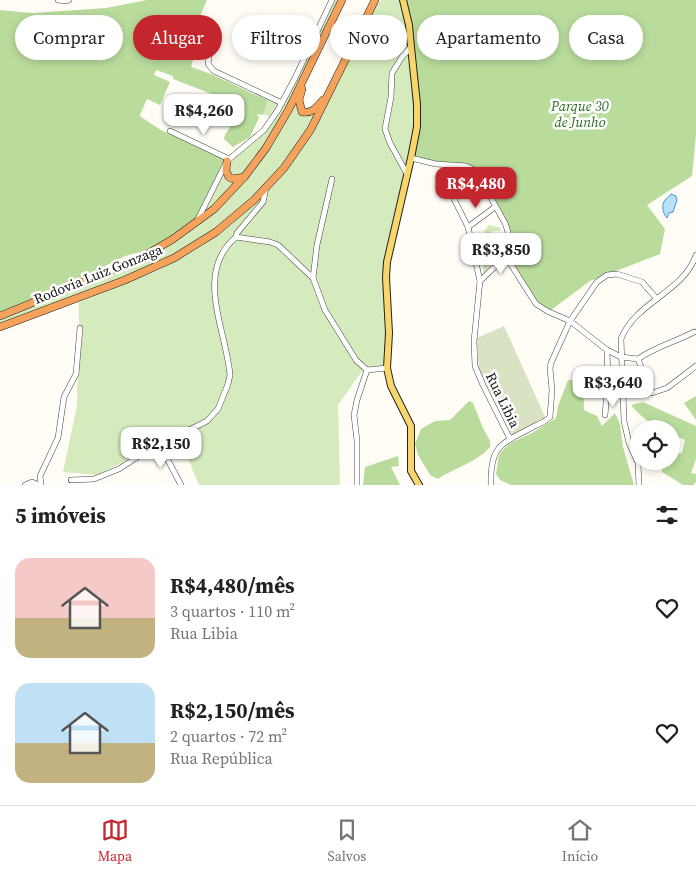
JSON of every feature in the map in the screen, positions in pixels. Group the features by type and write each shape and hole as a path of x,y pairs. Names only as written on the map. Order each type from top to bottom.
{"highway":[{"name":"Rodovia Luiz Gonzaga","path":"335,15 342,0"},
{"name":"Rodovia Luiz Gonzaga","path":"0,327 125,280 190,250 216,232 266,188 300,146 318,116 377,0"},
{"path":"326,11 333,15"},
{"name":"Rodovia Luiz Gonzaga","path":"0,316 139,259 173,240 214,209 245,176 260,156 282,120 330,26"},
{"path":"308,70 300,96 301,110 304,112 312,111 328,95"},
{"path":"228,160 226,171 228,177 233,179 245,176"}],"main road":[{"path":"403,0 412,47 417,127 412,158 387,268 389,333 387,368 391,386 411,426 411,471 419,485"}],"street":[{"path":"58,0 69,0"},
{"path":"196,222 228,160 264,130 282,103 332,0"},
{"path":"407,174 390,143 385,129 391,97 392,74 402,57 412,47"},
{"path":"209,60 208,64 214,71 282,103"},
{"path":"170,131 228,160"},
{"path":"412,158 436,164 472,168 479,175 495,207 503,218 508,232 507,254 516,274 536,304 540,308 570,321 607,350 621,357 638,359 656,348 694,332"},
{"path":"313,278 317,245 332,179"},
{"path":"71,480 94,480 119,469 159,443 199,426 218,409 228,384 229,368 216,305 215,267 221,254 263,202 266,188"},
{"name":"Rua Libia","path":"453,197 468,227 480,281 474,341 475,366 510,439"},
{"path":"468,227 495,207"},
{"path":"236,237 278,245 313,278 325,310 343,336 356,360 367,370 387,368"},
{"path":"480,281 507,254"},
{"path":"639,485 638,463 629,443 624,421 620,342 623,334 642,310 682,278 691,267 696,255"},
{"path":"491,485 492,458 496,452 510,439 550,417 552,390 550,368 570,321 593,286 601,278 612,274 642,282 656,298"},
{"path":"25,485 32,482 40,485 40,476 53,452 59,432 64,397 76,374 80,328"},
{"path":"605,415 608,381 607,350"},
{"path":"638,359 643,384 652,393 667,388 696,366"},
{"path":"357,485 357,441 354,415 367,370"},
{"path":"159,443 181,485"}],"green space":[{"path":"147,0 207,0 200,15 133,15 133,60 193,60 191,67 268,100 263,115 257,114 259,118 250,137 233,147 224,139 243,106 173,79 173,76 156,70 154,75 170,82 160,105 147,99 140,115 141,117 161,130 224,159 210,195 196,222 155,248 125,256 31,303 0,314 0,10 33,13 106,8"},
{"path":"333,0 340,0 333,15 330,15 330,21 320,42 320,25"},
{"path":"381,0 401,0 405,15 370,15"},
{"name":"Parque 30 de Junho","path":"401,0 696,0 696,135 692,176 647,205 665,229 660,254 590,281 551,310 536,301 518,273 511,255 511,244 497,204 482,175 472,166 417,158 410,152 413,120 407,15 405,15"},
{"path":"407,24 413,120 410,152 391,238 384,366 365,367 338,405 340,485 199,485 180,439 171,432 142,447 122,463 97,475 63,472 77,406 79,302 159,270 197,249 230,226 279,180 294,155 265,192 195,244 131,276 0,327 0,316 123,267 214,211 246,177 301,88 300,112 323,105 301,144 337,85 349,60 407,60"},
{"path":"302,60 312,60 287,112 244,175 228,177 229,162 265,132"},
{"path":"268,100 279,104 272,118 263,114"},
{"path":"226,165 227,178 243,178 199,219"},
{"path":"489,225 501,228 500,231 491,231 492,237 495,238 495,244 503,243 503,245 492,247 493,257 487,259 490,267 483,274 484,231"},
{"path":"504,326 546,419 512,435 479,369 477,338"},
{"path":"568,380 583,381 584,410 597,416 602,426 615,413 620,424 623,447 634,485 511,485 500,480 496,474 499,454 510,443 532,433 556,418 558,406"},
{"path":"696,396 696,420 684,403"},
{"path":"469,401 473,403 490,441 490,447 472,461 438,479 430,475 418,455 415,444 421,429 435,421 450,420"},
{"path":"643,402 696,426 696,459 691,473 696,474 696,482 693,485 683,485 662,472 662,470 680,470 680,453 682,453 685,440 680,438 680,420 646,420 631,405"},
{"path":"398,456 399,466 391,467 400,485 363,485 365,467"}],"water":[{"path":"671,194 676,196 677,200 673,212 669,213 667,218 663,204"}]}
